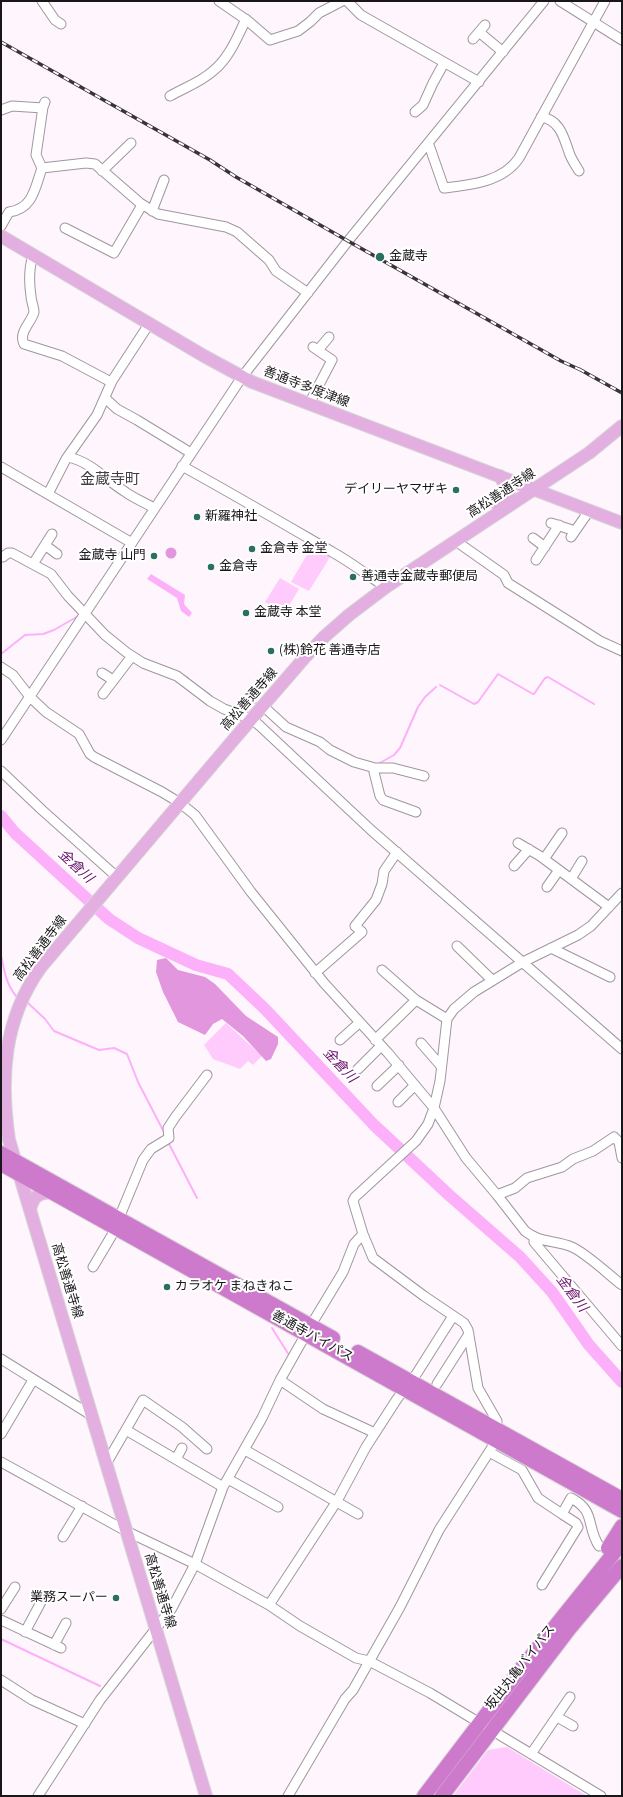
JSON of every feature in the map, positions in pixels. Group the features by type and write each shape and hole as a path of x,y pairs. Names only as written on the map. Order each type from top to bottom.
{"highway":[{"name":"善通寺バイパス","path":"1,1153 18,1174 117,1223"},
{"name":"善通寺バイパス","path":"8,1162 408,1385 494,1441 617,1498 622,1511"},
{"path":"520,1670 548,1625 618,1534 622,1526 615,1512 617,1498"},
{"path":"608,1561 622,1532"},
{"name":"坂出丸亀バイパス","path":"424,1796 479,1722 622,1543"},
{"name":"坂出丸亀バイパス","path":"442,1796 570,1628 622,1566"}],"main road":[{"name":"善通寺多度津線","path":"1,236 149,324 242,377 622,523"},
{"name":"高松善通寺線","path":"8,1162 4,1134 2,1062 15,1012 31,980 85,914 324,637 386,587 589,453 622,426"},
{"path":"559,499 553,492 551,482 581,462 589,453"},
{"path":"472,530 478,522 508,496 509,492 507,486 500,476"},
{"path":"517,483 522,491 520,498"},
{"name":"高松善通寺線","path":"18,1174 206,1796"},
{"path":"30,1210 33,1199 36,1195 52,1192"}],"street":[{"path":"42,1 55,20 61,24"},
{"path":"219,1 246,20 270,40 298,31 319,13 342,1"},
{"path":"347,1 361,15 479,82"},
{"path":"1,740 242,377 544,1"},
{"path":"560,1 622,40"},
{"path":"429,145 444,188 474,185 500,175 515,164 605,1"},
{"path":"170,96 206,77 218,66 231,49 246,20"},
{"path":"485,24 476,36 503,52"},
{"path":"415,112 423,105 432,83 444,63"},
{"path":"1,110 12,106 44,105 36,155 42,168 28,204 20,210 9,212 1,226"},
{"path":"541,117 547,118 557,124 570,156 579,171"},
{"path":"102,170 131,143"},
{"path":"42,168 86,163 95,164 142,205 158,214 226,227 237,232 269,260 276,271 308,293"},
{"path":"152,211 164,180"},
{"path":"65,228 114,253 142,205"},
{"path":"34,255 31,261 29,281 34,310 26,327 22,341 24,344 62,356 111,382"},
{"path":"48,494 68,457 97,415 111,382 149,324"},
{"path":"309,404 327,374 332,360 316,349 329,337"},
{"path":"105,398 117,409 191,453"},
{"path":"68,457 87,464 124,491 154,508"},
{"path":"182,466 237,496 305,538 335,554 386,587"},
{"path":"1,467 132,543"},
{"path":"536,560 545,547 555,524 573,534 589,510"},
{"path":"33,564 52,534"},
{"path":"533,538 545,547"},
{"path":"460,544 504,576 514,587 600,641 622,651"},
{"path":"45,545 57,554"},
{"path":"2,558 8,553 12,553 51,574 68,596 105,635 132,656 143,663 177,676 210,701 224,709 252,719 397,852 622,1048"},
{"path":"103,694 132,656"},
{"path":"1,668 13,675 30,697 46,712 79,734 90,754 94,758 162,792 180,803 195,815 251,892 315,973 359,1023 399,1065 434,1108 466,1158 525,1231 544,1241 559,1243 573,1248 622,1285"},
{"path":"102,673 113,680"},
{"path":"264,706 286,727 320,742 344,758 375,768 393,768 424,776"},
{"path":"375,768 374,772 380,796 383,800 416,812"},
{"path":"1,771 116,878"},
{"path":"544,859 562,833"},
{"path":"518,843 544,859 609,907"},
{"path":"514,866 529,849"},
{"path":"315,973 362,932 355,926 376,900 382,884 384,871 397,852"},
{"path":"571,879 582,861"},
{"path":"547,887 559,870"},
{"path":"288,1796 345,1699 353,1690 400,1607 439,1530 494,1441 495,1416 478,1388 469,1334 464,1323 379,1264 369,1251 353,1201 355,1197 416,1141 428,1124 434,1108 447,1019 463,1000 492,980 523,962 585,930 622,893"},
{"path":"457,946 492,980"},
{"path":"551,948 610,977"},
{"path":"382,970 416,1000 436,1014 447,1019"},
{"path":"358,1069 378,1043 416,1000"},
{"path":"340,1040 359,1023"},
{"path":"422,1043 441,1066"},
{"path":"377,1086 399,1065"},
{"path":"93,1267 112,1235 143,1160 151,1149 168,1139 168,1128 178,1111 207,1075"},
{"path":"398,1102 415,1085"},
{"path":"497,1195 516,1188 527,1178 562,1167 573,1159 593,1151 614,1137 620,1141 622,1158"},
{"path":"38,1796 100,1700 172,1608 195,1564 223,1487 245,1450 280,1380 308,1330 344,1272 354,1244 363,1234"},
{"path":"534,1237 534,1242 622,1346"},
{"path":"270,1605 337,1501 375,1433 453,1316"},
{"path":"437,1384 469,1334"},
{"path":"1,1359 91,1415"},
{"path":"1,1434 33,1380"},
{"path":"280,1380 323,1409 375,1433"},
{"path":"106,1464 142,1400 182,1427 207,1449"},
{"path":"126,1430 223,1487"},
{"path":"494,1441 522,1470 538,1498 576,1523 578,1527 542,1585"},
{"path":"176,1459 182,1448"},
{"path":"245,1450 358,1514"},
{"path":"1,1462 126,1531 195,1564 270,1605 300,1626 356,1658 369,1661 430,1693 601,1796"},
{"path":"228,1479 278,1507"},
{"path":"562,1514 571,1498 579,1502 590,1516 594,1535 599,1546"},
{"path":"63,1537 82,1506"},
{"path":"1,1609 15,1587"},
{"path":"25,1632 41,1602"},
{"path":"1,1620 57,1647 66,1623"},
{"path":"1,1680 32,1700 85,1724"},
{"path":"531,1754 570,1697"},
{"path":"557,1716 573,1726"}],"shaded area":[{"path":"312,546 330,557 309,591 291,582"},
{"path":"171,547 175,549 177,553 175,557 171,559 167,557 165,553 167,549"},
{"path":"151,574 185,595 184,604 192,613 189,617 181,611 177,598 147,579"},
{"path":"280,578 299,589 284,614 265,602"},
{"path":"166,958 178,970 205,977 215,984 246,1016 278,1037 278,1044 271,1059 266,1061 243,1036 222,1019 213,1024 205,1035 178,1022 163,992 156,972 157,960"},
{"path":"226,1023 262,1056 253,1065 248,1061 240,1069 213,1059 204,1045"},
{"path":"507,1747 587,1796 453,1796 488,1750"}],"waterway":[{"path":"1,654 25,635 43,634 54,630 80,615"},
{"path":"160,665 174,670"},
{"path":"178,672 188,678"},
{"path":"440,685 474,704 478,702 498,674 533,694 545,678 548,677 594,704"},
{"path":"378,764 394,755 400,748 418,707 425,697 436,687"},
{"path":"200,688 209,694"},
{"path":"250,703 257,703"},
{"name":"金倉川","path":"1,816 15,833 109,919 138,938 196,965 228,974 265,1009 374,1125 449,1195 520,1257 552,1292 589,1345 622,1382"},
{"path":"1,955 8,982 16,996"},
{"path":"27,1002 45,1019 54,1031 99,1050 114,1048 127,1054 138,1082 165,1134"},
{"path":"168,1142 197,1198"},
{"path":"272,1328 289,1355"},
{"path":"1,1639 100,1686"}],"railway":[{"path":"1,42 210,160 236,177 348,241 561,361 583,371"},
{"path":"579,369 622,393"}],"place":[{"name":"金蔵寺","path":"380,257"},
{"name":"デイリーヤマザキ","path":"456,490"},
{"name":"新羅神社","path":"197,517"},
{"name":"金倉寺 金堂","path":"252,549"},
{"name":"金蔵寺 山門","path":"154,556"},
{"name":"金倉寺","path":"211,567"},
{"name":"善通寺金蔵寺郵便局","path":"353,577"},
{"name":"金蔵寺 本堂","path":"246,613"},
{"name":"(株)鈴花 善通寺店","path":"271,651"},
{"name":"カラオケ まねきねこ","path":"167,1287"},
{"name":"業務スーパー","path":"116,1598"}],"district":[{"name":"金蔵寺町","path":"110,481"}]}
